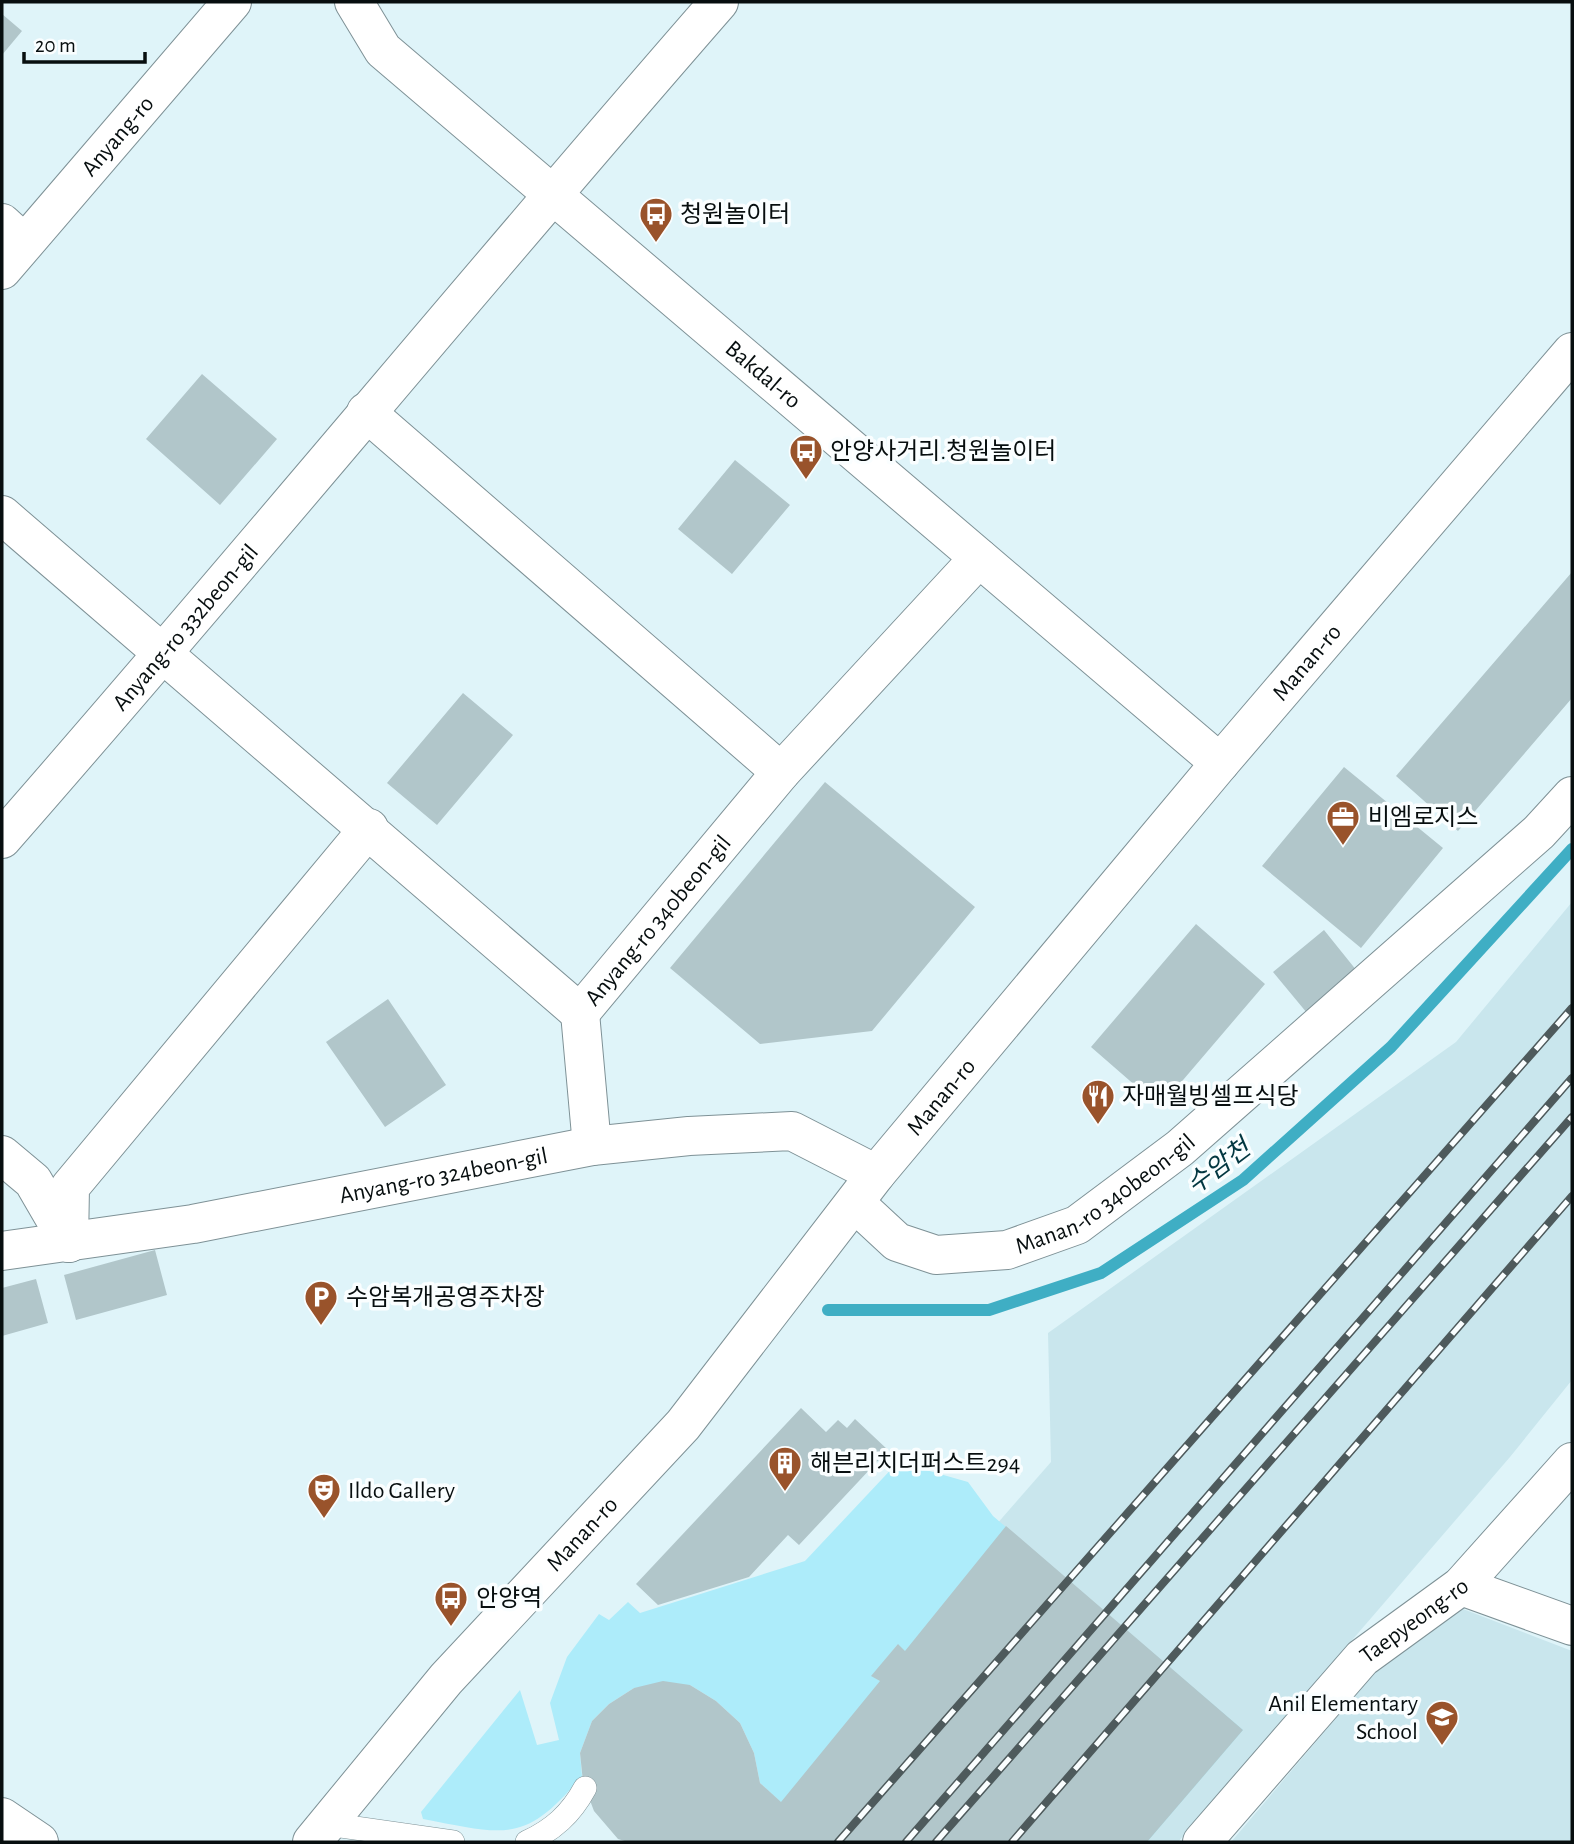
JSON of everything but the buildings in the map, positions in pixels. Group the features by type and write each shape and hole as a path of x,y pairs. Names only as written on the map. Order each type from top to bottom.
{"street":[{"name":"Anyang-ro","path":"9,246 232,2"},
{"name":"Bakdal-ro","path":"354,2 383,50 1220,763"},
{"name":"Anyang-ro 332beon-gil","path":"2,839 162,656 551,194 719,2"},
{"name":"Manan-ro","path":"320,1833 446,1679 684,1425 866,1189 1220,763 1572,352"},
{"path":"366,412 780,772"},
{"name":"Anyang-ro 340beon-gil","path":"2,515 162,656 369,828 580,1013 780,772 979,558"},
{"name":"Manan-ro 340beon-gil","path":"866,1189 897,1242 936,1255 1007,1250 1077,1225 1180,1148 1264,1076 1539,832 1572,796"},
{"path":"69,1243 70,1187 369,828"},
{"path":"580,1013 592,1146"},
{"name":"Anyang-ro 324beon-gil","path":"2,1251 193,1224 592,1146 689,1136 792,1131 866,1189"},
{"path":"2,1155 33,1181 69,1243"},
{"name":"Taepyeong-ro","path":"1202,1842 1362,1658 1461,1586 1572,1462"},
{"path":"1461,1586 1572,1626"},
{"path":"2,1817 39,1842"}],"lane":[{"path":"527,1842 548,1832 575,1806 585,1788"},
{"path":"320,1833 453,1842"}],"shaded area":[{"path":"1572,902 1572,1380 1510,1457 1178,1842 719,1842 1051,1462 1048,1333 1456,1042"},
{"path":"898,1462 968,1482 993,1516 1243,1730 1147,1842 747,1842 781,1802 760,1783 754,1753 740,1723 716,1701 690,1685 634,1688 609,1704 592,1721 580,1753 582,1776 545,1814 529,1824 513,1829 495,1830 423,1819 421,1812 520,1690 537,1745 559,1740 550,1703 567,1657 599,1614 609,1620 628,1602 640,1613 805,1561","holes":["897,1645 905,1651 880,1681 872,1676"]},
{"name":"Anil Elementary School","path":"1450,1604 1572,1651 1572,1842 1231,1842 1393,1651"}],"waterway":[{"name":"수암천","path":"828,1310 989,1310 1101,1273 1243,1180 1391,1047 1572,849"}],"railway":[{"path":"838,1842 1572,1008"},
{"path":"906,1842 1572,1078"},
{"path":"936,1842 1572,1117"},
{"path":"1012,1842 1572,1196"}],"place":[{"name":"청원놀이터","path":"656,244"},
{"name":"안양사거리.청원놀이터","path":"806,481"},
{"name":"비엠로지스","path":"1343,847"},
{"name":"자매월빙셀프식당","path":"1098,1126"},
{"name":"수암복개공영주차장","path":"321,1327"},
{"name":"해븐리치더퍼스트294","path":"785,1493"},
{"name":"Ildo Gallery","path":"324,1520"},
{"name":"안양역","path":"451,1628"},
{"name":"Anil Elementary School","path":"1442,1747"}]}
